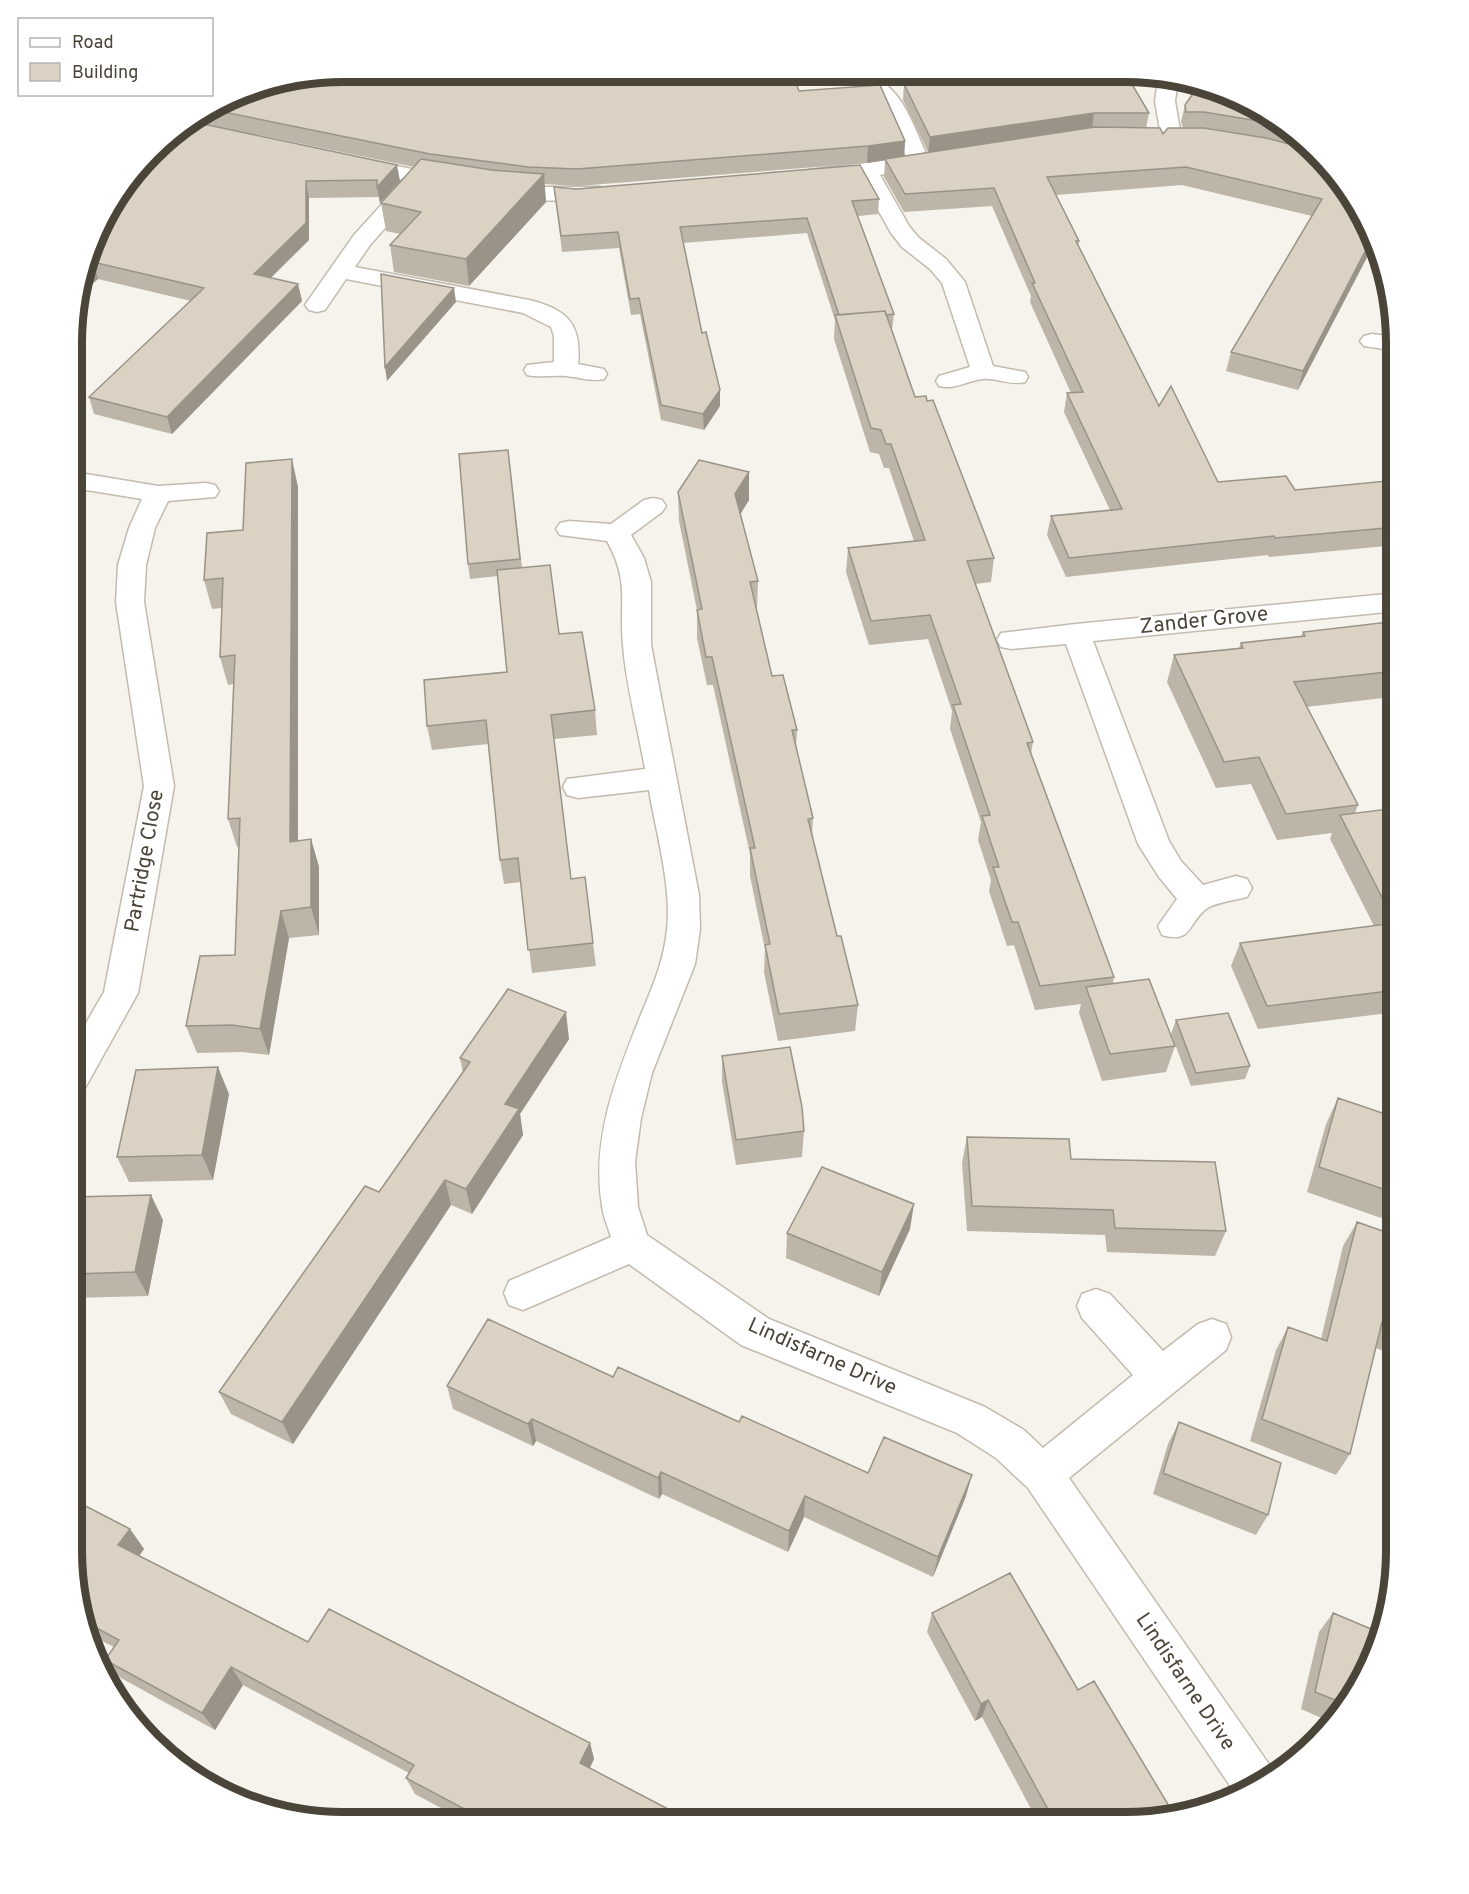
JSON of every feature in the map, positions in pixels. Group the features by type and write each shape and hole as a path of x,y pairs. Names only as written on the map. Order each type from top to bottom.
{"street":[{"path":"866,82 888,95 920,163"},
{"path":"1149,136 1181,137 1165,101 1167,86"},
{"path":"798,176 867,171 953,157"},
{"path":"341,161 419,177 536,195 613,192"},
{"path":"867,171 899,228 910,242 938,264 953,282 983,371"},
{"path":"317,306 362,240 419,177"},
{"path":"340,271 529,307 549,314 561,323 567,334 565,369"},
{"path":"1372,341 1386,343"},
{"path":"536,370 565,369 595,374"},
{"path":"948,381 983,371 1016,377"},
{"path":"82,481 158,494 206,491"},
{"name":"Partridge Close","path":"82,1062 121,993 159,786 130,602 132,565 142,528 158,494"},
{"path":"569,529 616,533 653,506"},
{"path":"524,1293 632,1245 620,1207 617,1162 623,1118 636,1073 678,964 684,929 683,895 637,645 637,582 630,558 616,533"},
{"name":"Zander Grove","path":"1011,640 1386,603"},
{"path":"1076,633 1154,844 1170,869 1196,899"},
{"path":"578,787 662,778"},
{"path":"1174,926 1196,899 1236,888"},
{"name":"Lindisfarne Drive","path":"632,1245 755,1332 971,1420 1010,1444 1042,1473 1252,1779"},
{"path":"1096,1306 1161,1377"},
{"path":"1042,1473 1212,1337"}],"building":[{"path":"343,82 796,82 799,91 880,85 905,141 868,146 577,169 528,167 430,154 223,112 276,91"},
{"path":"1131,82 1149,113 1094,113 930,137 904,84"},
{"path":"1194,91 1226,102 1264,122 1204,112 1186,112 1185,105"},
{"path":"202,124 397,165 377,187 377,180 306,181 306,223 254,274 298,284 167,417 89,397 204,288 95,262 109,228 126,198 147,171 171,147 198,126"},
{"path":"1095,127 1160,128 1163,134 1168,128 1204,128 1266,138 1297,146 1322,171 1343,198 1368,246 1303,371 1231,352 1322,199 1186,167 1047,177 1079,241 1076,241 1159,406 1171,386 1218,482 1286,476 1295,490 1386,481 1386,528 1275,538 1274,536 1069,558 1051,516 1122,509 1067,393 1083,392 1032,283 1035,283 994,188 905,194 885,159"},
{"path":"421,159 492,170 544,174 466,259 390,245 421,212 381,203"},
{"path":"860,165 879,199 852,201 894,314 886,315 885,311 839,315 807,218 680,227 702,333 706,332 720,390 703,414 661,405 639,298 630,299 618,232 561,236 554,187 577,189"},
{"path":"381,274 454,288 385,367"},
{"path":"885,311 915,397 926,396 927,401 933,400 994,558 967,561 1033,742 1027,743 1114,977 1040,986 1018,922 1012,922 993,867 999,867 982,816 990,815 953,705 961,704 930,615 871,621 848,548 925,540 891,444 886,444 881,430 871,428 835,315"},
{"path":"508,450 520,559 468,564 459,454"},
{"path":"292,459 290,842 311,839 311,907 281,911 260,1029 232,1025 186,1026 200,956 235,955 240,818 228,819 235,655 220,657 223,578 204,580 207,533 243,530 246,463"},
{"path":"699,460 749,472 735,494 758,581 750,582 772,676 783,675 797,730 792,730 813,818 808,819 837,936 841,936 858,1005 779,1014 765,945 770,944 750,848 755,848 712,657 706,657 697,610 702,609 678,492"},
{"path":"550,565 559,634 582,632 595,710 551,715 571,879 585,877 593,943 528,950 518,858 500,860 486,720 427,726 424,680 507,672 497,570"},
{"path":"1386,622 1386,672 1294,682 1358,805 1286,814 1259,757 1224,762 1174,655 1243,648 1241,643 1305,636 1303,632"},
{"path":"1386,809 1386,905 1340,815"},
{"path":"1386,924 1386,991 1267,1006 1240,943"},
{"path":"1149,979 1175,1046 1110,1054 1086,987"},
{"path":"508,989 566,1012 505,1104 519,1109 466,1189 445,1180 282,1422 219,1392 365,1186 379,1192 470,1062 460,1058"},
{"path":"1228,1013 1250,1066 1196,1073 1176,1020"},
{"path":"790,1047 802,1107 804,1131 736,1140 722,1056"},
{"path":"218,1067 202,1155 117,1157 136,1070"},
{"path":"1338,1098 1386,1114 1386,1190 1319,1167"},
{"path":"967,1137 1069,1139 1071,1159 1215,1162 1226,1231 1115,1228 1113,1210 972,1206"},
{"path":"822,1167 914,1204 882,1272 787,1233"},
{"path":"151,1195 135,1272 82,1274 82,1197"},
{"path":"1357,1222 1386,1232 1386,1323 1382,1322 1350,1454 1262,1419 1288,1327 1327,1341"},
{"path":"488,1319 613,1377 618,1367 739,1422 742,1416 868,1473 884,1437 972,1475 938,1557 805,1496 789,1531 661,1472 658,1478 532,1419 528,1424 447,1386"},
{"path":"1179,1422 1281,1463 1268,1515 1163,1473"},
{"path":"82,1504 130,1529 118,1545 308,1642 329,1609 590,1743 580,1763 674,1812 470,1812 406,1778 414,1765 231,1667 202,1713 107,1661 119,1640 93,1626 91,1618 83,1568"},
{"path":"1010,1573 1078,1690 1094,1681 1170,1807 1126,1812 1050,1812 988,1700 981,1704 932,1613"},
{"path":"1333,1613 1374,1630 1360,1666 1339,1701 1315,1692"}]}
